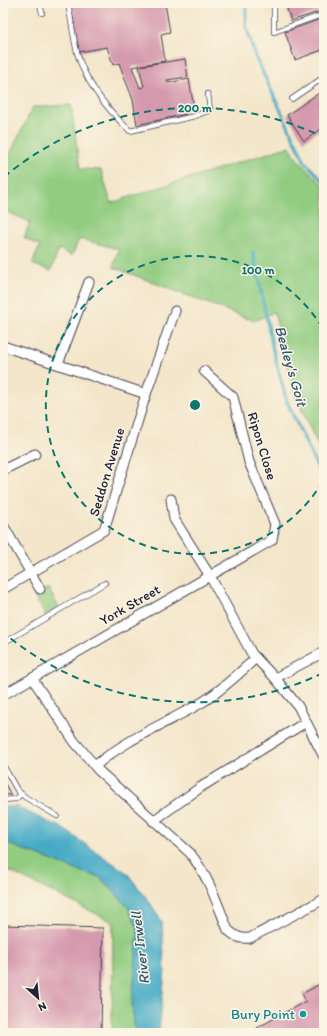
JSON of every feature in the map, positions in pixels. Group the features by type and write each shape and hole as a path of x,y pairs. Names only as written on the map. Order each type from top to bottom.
{"street":[{"path":"58,364 89,282"},
{"name":"Seddon Avenue","path":"3,589 104,530 146,394 175,311"},
{"path":"3,346 146,394"},
{"name":"Ripon Close","path":"204,371 233,397 249,462 275,524 272,540"},
{"path":"3,470 35,454"},
{"path":"171,499 174,519 210,576 256,658 298,706 324,757"},
{"path":"3,525 40,589"},
{"name":"York Street","path":"3,695 272,540"},
{"path":"275,678 324,652"},
{"path":"95,766 110,752 203,702 256,658"},
{"path":"32,678 58,718 95,766 153,822 190,853 211,884 228,930 241,939 250,938 324,899"},
{"path":"153,822 201,787 306,722"}],"lane":[{"path":"40,3 42,13"},
{"path":"68,3 77,53 88,79 115,117 130,131 195,116 210,110 208,94"},
{"path":"274,3 274,32 324,14"},
{"path":"292,99 324,77"},
{"path":"3,643 106,583"},
{"path":"3,765 21,794 57,816"},
{"path":"3,800 16,799 21,794"}],"green space":[{"path":"71,105 80,169 101,170 111,203 290,146 298,160 324,186 324,459 295,395 274,312 254,321 113,267 119,249 79,239 72,256 59,249 51,271 32,264 40,246 24,238 30,222 3,210 3,168 33,107"},
{"path":"48,588 59,608 45,615 34,596"},
{"path":"3,842 85,873 100,877 128,907 138,929 135,1033 112,1033 113,922 3,868"}],"water":[{"name":"River Irwell","path":"16,806 54,825 55,823 127,873 149,901 162,922 165,972 159,1033 135,1033 132,1005 138,929 128,907 100,877 85,873 3,842 3,807"}],"building":[{"path":"70,3 165,3 170,32 161,34 165,61 132,67 140,88 144,87 139,66 185,59 188,77 167,80 168,83 189,79 194,108 185,109 186,114 137,125 133,100 119,63 113,65 107,47 79,52"},
{"path":"285,3 324,3 324,10 291,21"},
{"path":"324,18 324,54 322,50 295,60 285,32"},
{"path":"319,93 324,100 324,127 304,141 287,115"},
{"path":"3,780 11,795 3,794"},
{"path":"3,925 103,928 101,1033 3,1033"},
{"name":"Bury Point","path":"320,984 324,992 324,1028 322,1030 324,1033 260,1033 257,1028 306,1001 302,994"}],"waterway":[{"path":"246,3 246,26 256,58 305,162 324,182"},
{"name":"Bealey's Goit","path":"253,252 273,350 287,402 324,482"}],"place":[{"name":"Bury Point","path":"303,1014"}]}
